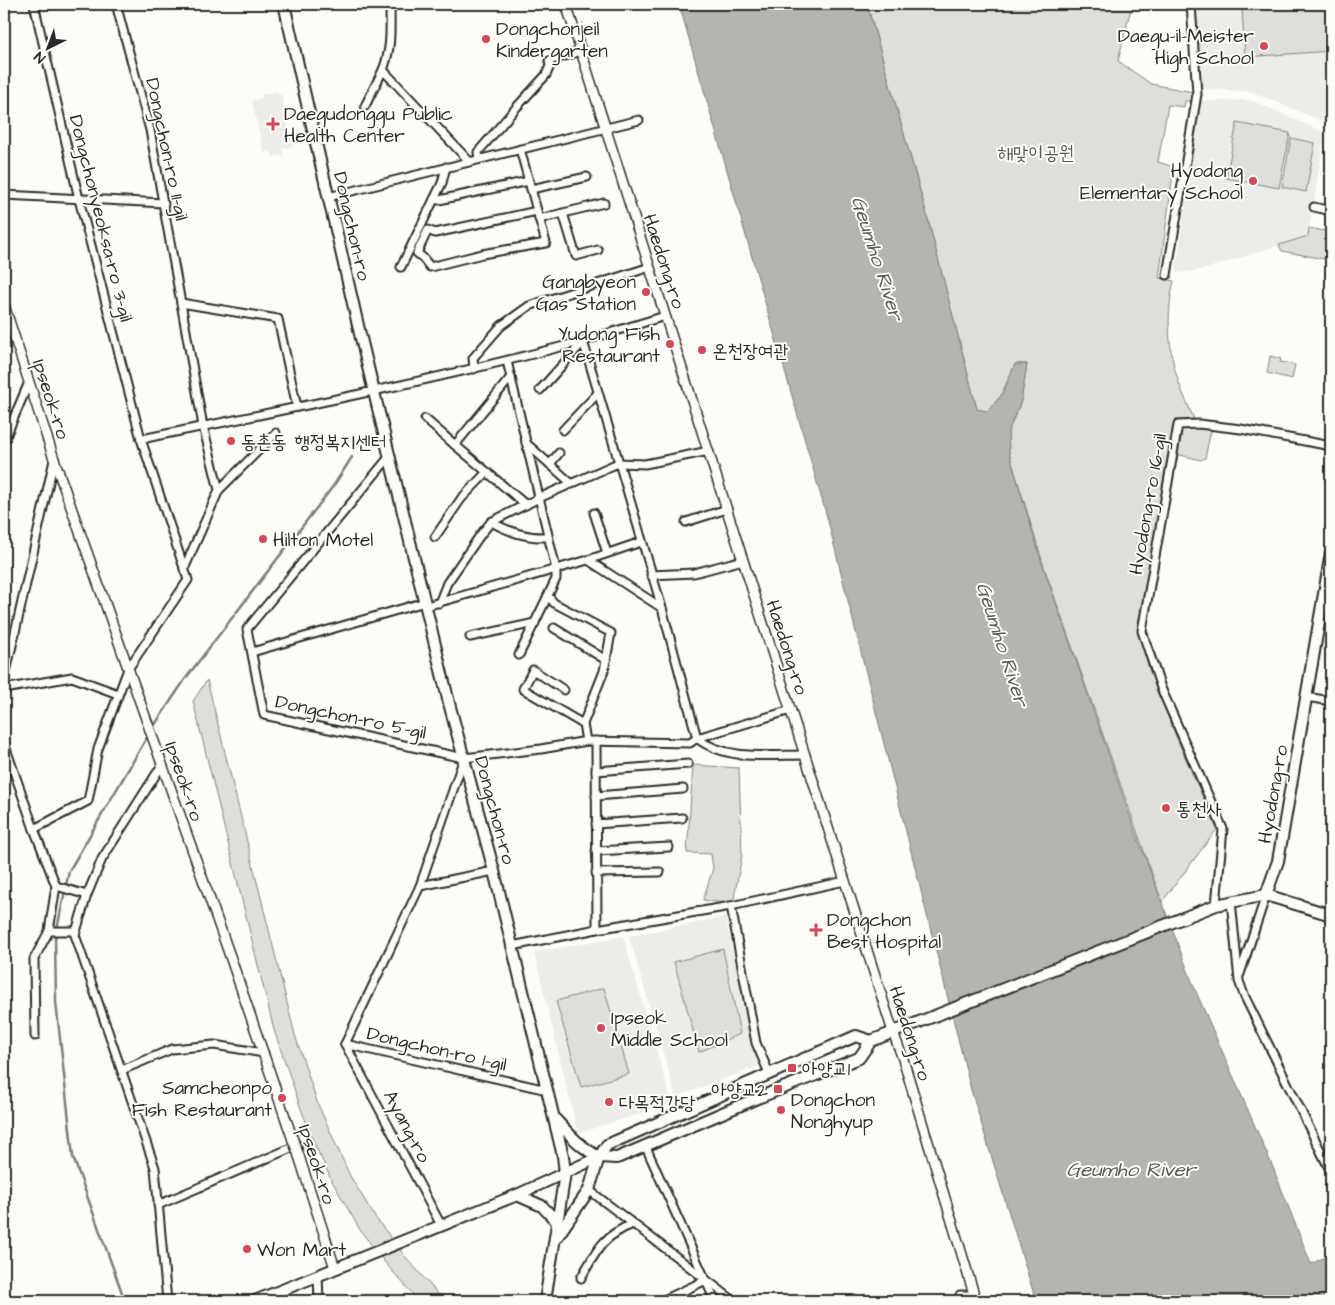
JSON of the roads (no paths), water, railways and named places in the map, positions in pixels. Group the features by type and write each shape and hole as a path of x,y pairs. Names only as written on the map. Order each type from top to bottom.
{"main road":[{"name":"Dongchon-ro","path":"284,4 425,604 494,871 563,1156 565,1173 545,1301"},
{"name":"Hyodong-ro","path":"1266,896 1278,861 1331,553"},
{"path":"554,1118 573,1140 583,1148 599,1157 617,1158 755,1099 859,1058 871,1041 1216,905 1266,896 1331,915"},
{"path":"555,1239 589,1190 599,1157 607,1145 856,1036 871,1041"},
{"path":"255,1301 517,1195 599,1157"},
{"path":"517,1195 542,1206 558,1223"}],"street":[{"name":"Dongchonyeoksa-ro 3-gil","path":"34,4 79,199 141,439 188,580 128,669"},
{"name":"Dongchon-ro 11-gil","path":"116,4 150,130 203,426 219,490"},
{"path":"365,106 389,56 391,39 390,4"},
{"name":"Haedong-ro","path":"566,4 906,1069 975,1298"},
{"path":"1167,275 1197,94 1191,4"},
{"path":"480,159 478,152 546,75 550,66 549,61 581,50"},
{"path":"383,70 469,161"},
{"path":"328,197 639,120"},
{"path":"520,149 537,210 539,219 546,243 482,254 430,267 417,254 428,230 435,233 537,210"},
{"path":"401,267 442,183 446,167"},
{"path":"531,189 587,177"},
{"path":"434,200 529,181"},
{"path":"4,195 164,204"},
{"path":"539,219 604,203"},
{"path":"1314,207 1331,210"},
{"path":"564,213 576,256 598,250"},
{"path":"474,369 473,358 484,344 502,326 529,306 650,268"},
{"path":"181,303 278,319 297,407"},
{"name":"Ipseok-ro","path":"4,306 54,459 296,1146 335,1268"},
{"path":"141,439 374,392 474,369 583,342 666,316"},
{"path":"540,390 583,342"},
{"path":"583,342 662,608 696,738 706,746 744,755 805,755"},
{"path":"507,361 556,569 556,580 519,655"},
{"path":"455,445 511,377"},
{"path":"4,441 29,382"},
{"path":"563,430 598,393"},
{"path":"425,420 526,505"},
{"name":"Hyodong-ro 16-gil","path":"1216,905 1222,829 1160,686 1142,631 1178,426 1199,424 1241,429 1331,446"},
{"path":"184,569 219,490 276,433"},
{"path":"526,443 572,484"},
{"path":"439,603 447,583 491,522 539,498 618,463 645,464 710,451"},
{"path":"550,464 559,453"},
{"path":"390,456 247,629 252,652 425,604 439,603 588,560 641,542"},
{"path":"4,681 7,650 54,459"},
{"path":"435,537 461,500 487,472"},
{"path":"686,522 727,510"},
{"path":"594,514 607,553"},
{"path":"491,522 511,532 528,536 548,537"},
{"path":"588,560 662,608"},
{"path":"652,575 694,573 743,560"},
{"path":"548,596 554,603 611,633 604,670 583,724 586,741"},
{"path":"470,637 535,623"},
{"path":"554,628 606,660"},
{"name":"Dongchon-ro 5-gil","path":"252,652 264,715 464,758"},
{"path":"34,829 88,801 98,749 128,669"},
{"path":"564,690 533,670 523,689 583,724"},
{"path":"4,689 72,677 118,694"},
{"path":"1306,697 1331,702"},
{"path":"464,758 541,749 586,741 690,743 696,738 791,710"},
{"path":"596,741 597,929"},
{"path":"4,743 56,886 49,931 34,959 35,1036"},
{"name":"Dongchon-ro 1-gil","path":"464,758 420,886 344,1044 547,1090"},
{"path":"596,771 688,764"},
{"path":"162,765 102,859 87,895 75,935 155,1168 167,1301"},
{"path":"596,796 683,789"},
{"path":"596,824 682,818"},
{"path":"596,851 669,847"},
{"path":"420,886 494,871"},
{"path":"596,873 660,872"},
{"path":"512,946 731,906 845,881"},
{"path":"56,886 87,895"},
{"path":"1239,977 1266,896"},
{"path":"1231,901 1239,977 1244,995 1331,1172"},
{"path":"731,906 756,1043 769,1073"},
{"path":"49,931 75,931"},
{"name":"Ayang-ro","path":"344,1044 441,1225"},
{"path":"122,1070 172,1049 214,1045 264,1053"},
{"path":"645,1145 715,1301"},
{"path":"158,1205 296,1146"},
{"path":"589,1190 734,1301"},
{"path":"581,1278 608,1237 633,1224"},
{"path":"318,1275 319,1301"},
{"path":"662,1301 706,1280"},
{"path":"961,1301 960,1294 975,1298"}],"water":[{"name":"Geumho River","path":"679,4 867,4 925,208 977,409 987,411 1001,396 1015,364 1027,364 1021,401 1008,432 1009,453 1041,560 1137,836 1194,987 1272,1165 1311,1264 1331,1254 1330,1301 1036,1301 971,1090 827,517"}],"waterway":[{"path":"152,729 186,678 334,485 352,457"},
{"path":"125,1301 73,1157 56,1002 55,939 69,871 149,734"}],"place":[{"name":"Dongchonjeil Kindergarten","path":"486,39"},
{"name":"Daegu-il-Meister High School","path":"1264,46"},
{"name":"Daegudonggu Public Health Center","path":"273,124"},
{"name":"Hyodong Elementary School","path":"1253,181"},
{"name":"Gangbyeon Gas Station","path":"646,292"},
{"name":"Yudong Fish Restaurant","path":"670,344"},
{"name":"온천장여관","path":"702,350"},
{"name":"동촌동 행정복지센터","path":"231,441"},
{"name":"Hilton Motel","path":"263,539"},
{"name":"통천사","path":"1166,808"},
{"name":"Dongchon Best Hospital","path":"816,930"},
{"name":"Ipseok Middle School","path":"601,1028"},
{"name":"아양교1","path":"792,1068"},
{"name":"아양교2","path":"778,1089"},
{"name":"Samcheonpo Fish Restaurant","path":"282,1098"},
{"name":"다목적강당","path":"609,1102"},
{"name":"Dongchon Nonghyup","path":"781,1110"},
{"name":"Won Mart","path":"247,1249"}],"park label":[{"name":"해맞이공원","path":"1036,152"}]}
